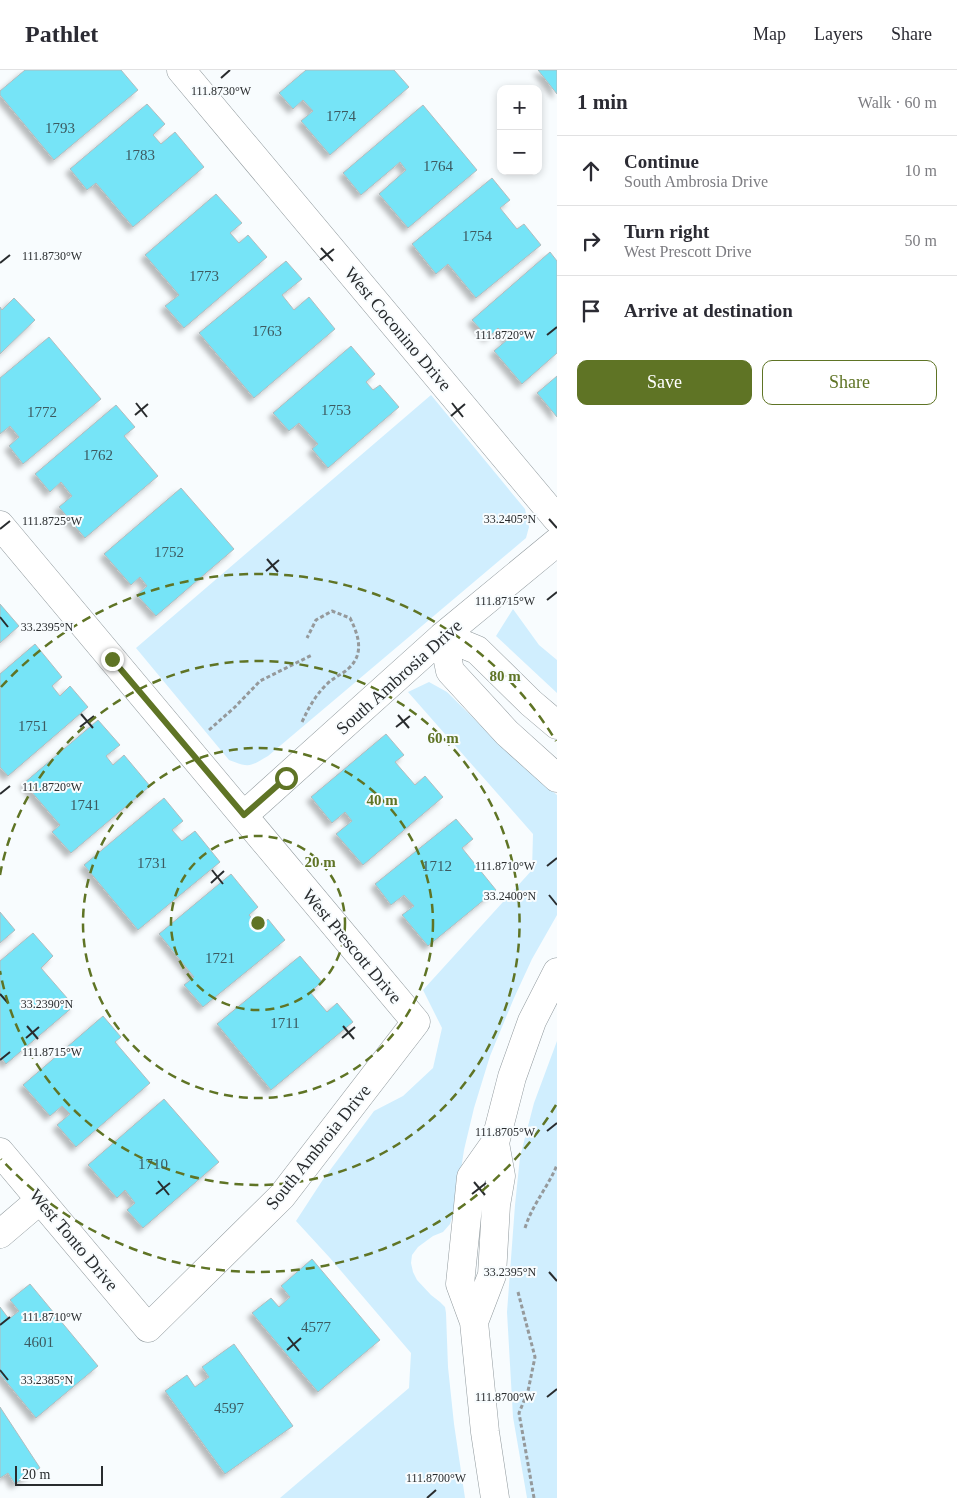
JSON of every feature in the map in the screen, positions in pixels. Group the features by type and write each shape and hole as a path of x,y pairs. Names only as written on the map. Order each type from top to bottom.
{"street":[{"name":"West Coconino Drive","path":"181,70 557,518"},
{"name":"West Prescott Drive","path":"0,525 416,1022"},
{"name":"South Ambrosia Drive","path":"244,815 443,636 557,542"},
{"path":"443,636 477,650 557,725"},
{"path":"443,636 450,671 507,733 557,778"},
{"path":"495,1498 485,1432 474,1322 460,1284 471,1177 495,1143 512,1077 532,1021 557,972"},
{"name":"South Ambroia Drive","path":"148,1328 282,1196 416,1022"},
{"path":"474,1322 492,1275 494,1236 501,1176 495,1143"},
{"name":"West Tonto Drive","path":"0,1152 148,1328"},
{"path":"0,1234 40,1200"},
{"path":"465,1235 494,1236"}],"path":[{"path":"302,722 312,701 328,683 351,666 360,650 357,632 350,618 332,611 316,620 307,638"},
{"path":"188,748 235,707 260,681 312,655"},
{"path":"523,1234 528,1217 557,1165"},
{"path":"517,1291 535,1357 528,1391 519,1413 534,1498"}],"shaded area":[{"path":"431,395 525,509 529,527 526,538 268,756 249,765 229,760 136,648"},
{"path":"513,609 539,645 557,660 557,693 496,636"},
{"path":"429,682 447,692 520,764 557,795 557,915 532,959 490,1056 474,1108 464,1150 455,1209 450,1224 443,1232 433,1236 418,1247 412,1255 411,1263 417,1280 445,1307 448,1367 465,1498 280,1498 409,1388 411,1353 296,1221 322,1181 374,1111 403,1096 433,1068 442,1028 423,990 532,870 533,834 408,692"},
{"path":"557,1041 557,1498 527,1498 513,1417 507,1312 520,1157 534,1103"}],"building":[{"path":"25,70 121,70 138,90 54,160 0,95 0,91"},
{"path":"306,70 394,70 409,87 330,155 301,121 313,111 303,100 293,109 279,93"},
{"path":"538,70 557,70 557,94"},
{"path":"147,104 165,124 153,135 161,144 175,132 204,167 133,227 96,183 87,190 70,169"},
{"path":"423,105 477,170 408,228 379,194 406,170 400,162 361,195 343,173"},
{"path":"492,178 510,200 500,208 517,229 524,224 541,245 476,298 448,264 436,274 412,244"},
{"path":"216,194 242,223 230,233 239,243 248,235 267,257 184,328 165,306 179,295 145,255"},
{"path":"550,252 557,261 557,353 522,384 494,351 508,339 498,328 488,338 472,320"},
{"path":"286,261 302,279 282,295 294,310 309,297 335,329 254,398 199,333"},
{"path":"14,298 35,320 0,354 0,307 2,310"},
{"path":"49,337 101,399 23,464 9,446 19,437 10,426 0,434 0,378"},
{"path":"351,346 375,374 366,382 373,390 380,385 399,407 328,468 312,449 318,444 299,423 289,431 273,413"},
{"path":"557,376 557,417 537,393"},
{"path":"116,405 135,427 124,436 158,476 85,538 59,507 72,496 61,482 50,492 35,474"},
{"path":"181,488 234,549 156,616 137,595 147,586 140,577 131,585 104,554"},
{"path":"0,604 19,626 0,643"},
{"path":"35,644 62,677 52,686 60,696 70,686 88,707 8,776 0,767 0,674"},
{"path":"98,720 120,745 106,756 113,765 124,755 150,786 71,853 52,832 60,825 24,783"},
{"path":"386,734 404,755 395,762 415,785 425,776 443,797 363,865 336,834 352,821 345,812 332,823 311,797"},
{"path":"164,798 183,821 172,830 182,841 195,831 220,862 138,930 84,865"},
{"path":"456,819 473,839 462,848 496,890 428,946 402,915 414,906 404,895 391,905 375,884"},
{"path":"231,874 258,907 249,915 259,927 268,919 285,940 203,1007 184,985 194,977 159,934"},
{"path":"0,912 15,930 0,943"},
{"path":"33,933 53,956 41,968 74,1006 6,1064 0,1056 0,961"},
{"path":"300,956 322,982 310,992 327,1012 337,1003 353,1022 271,1090 217,1024"},
{"path":"103,1016 121,1037 115,1042 150,1083 76,1147 57,1125 70,1114 62,1106 50,1116 23,1085"},
{"path":"164,1099 219,1162 143,1228 127,1210 135,1203 125,1190 117,1198 88,1165"},
{"path":"312,1259 380,1340 318,1392 252,1313 271,1298 279,1307 290,1297 281,1286"},
{"path":"30,1284 98,1366 36,1418 0,1374 0,1307 9,1319 19,1311 10,1300"},
{"path":"234,1344 293,1426 225,1474 165,1391 187,1375 195,1387 209,1377 202,1367"},
{"path":"0,1407 40,1468 15,1484 8,1473 0,1478"}],"route":[{"path":"112,659 244,815 286,778"}]}
